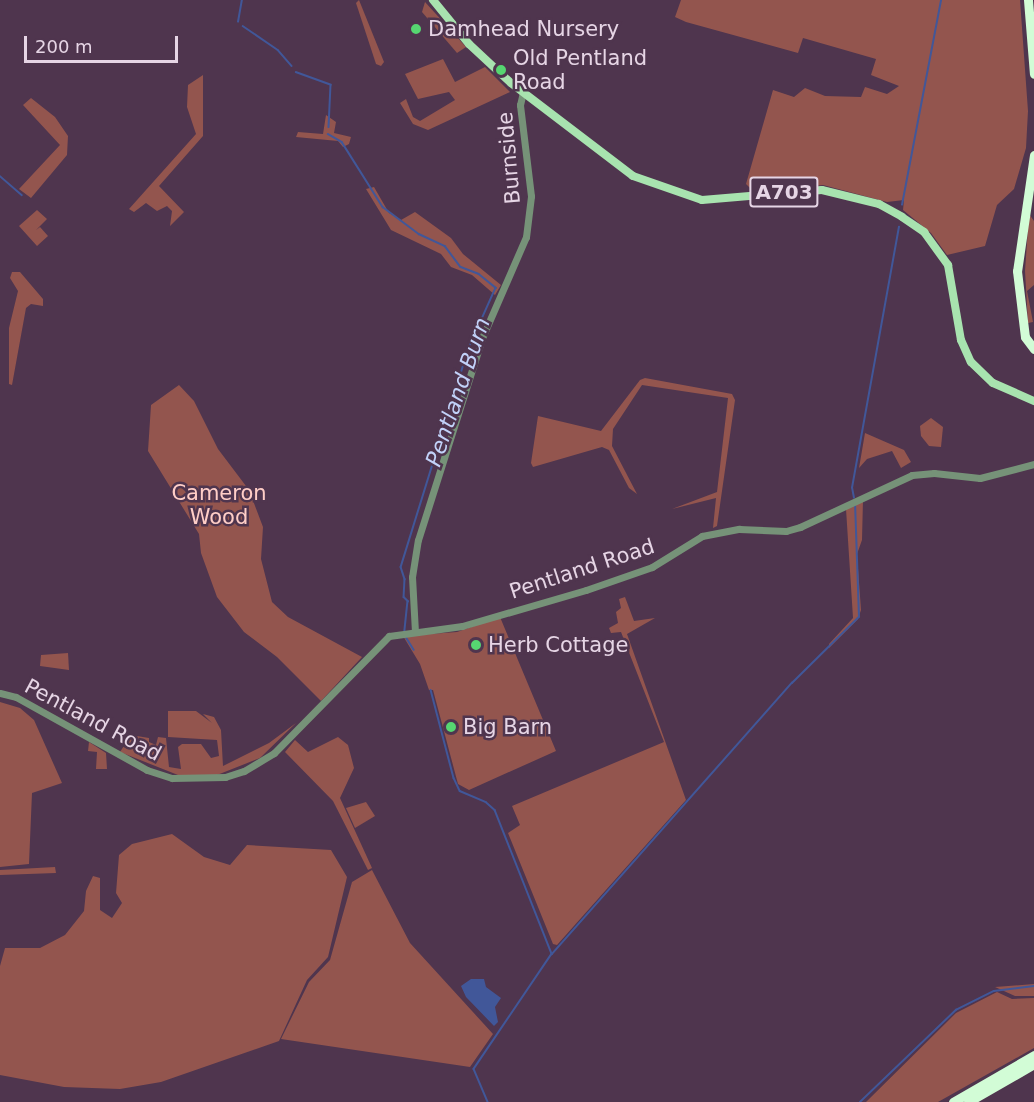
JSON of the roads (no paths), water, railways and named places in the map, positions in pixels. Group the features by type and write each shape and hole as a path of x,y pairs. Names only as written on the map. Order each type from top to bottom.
{"highway":[{"path":"1028,0 1034,74"},
{"path":"1034,155 1017,271 1025,337 1034,349"},
{"path":"953,1102 1034,1055"},
{"path":"968,1102 1034,1064"}],"main road":[{"name":"A703","path":"433,0 470,44 523,92 615,165 679,195 736,200 822,190 879,204 902,217 924,232 948,266 961,340 971,362 993,383 1034,401"}],"street":[{"name":"Burnside","path":"408,632 412,577 418,540 482,338 518,262 528,226 531,196 520,105 523,92"},
{"name":"Pentland Road","path":"0,693 16,697 147,770 172,778 210,780 244,771 274,753 379,643 408,632 462,626 586,590 652,567 702,536 739,529 786,531 801,527 854,500 922,472 980,478 1034,464"}],"water":[{"path":"471,979 484,979 486,987 501,998 495,1007 498,1022 494,1026 466,997 461,986"}],"waterway":[{"name":"Pentland Burn","path":"238,22 242,0"},
{"path":"902,205 941,0"},
{"name":"Pentland Burn","path":"243,26 278,50 292,66"},
{"name":"Pentland Burn","path":"296,72 331,85 329,127"},
{"name":"Pentland Burn","path":"328,134 342,142 383,207 419,234 445,246 461,267 479,274 496,288 469,348 401,567 405,579 404,597 408,601 405,632"},
{"path":"0,176 22,195"},
{"path":"854,498 852,488 899,227"},
{"path":"552,954 792,683 859,617 855,505"},
{"name":"Pentland Burn","path":"406,637 414,650"},
{"name":"Pentland Burn","path":"431,690 454,778 460,791 486,802 495,810 552,954 474,1069 488,1102"},
{"path":"860,1102 956,1010 994,991 1034,986"}],"place":[{"name":"Damhead Nursery","path":"416,29"},
{"name":"Old Pentland Road","path":"501,70"},
{"name":"Herb Cottage","path":"476,645"},
{"name":"Big Barn","path":"451,727"}],"park label":[{"name":"Cameron Wood","path":"219,505"}]}
